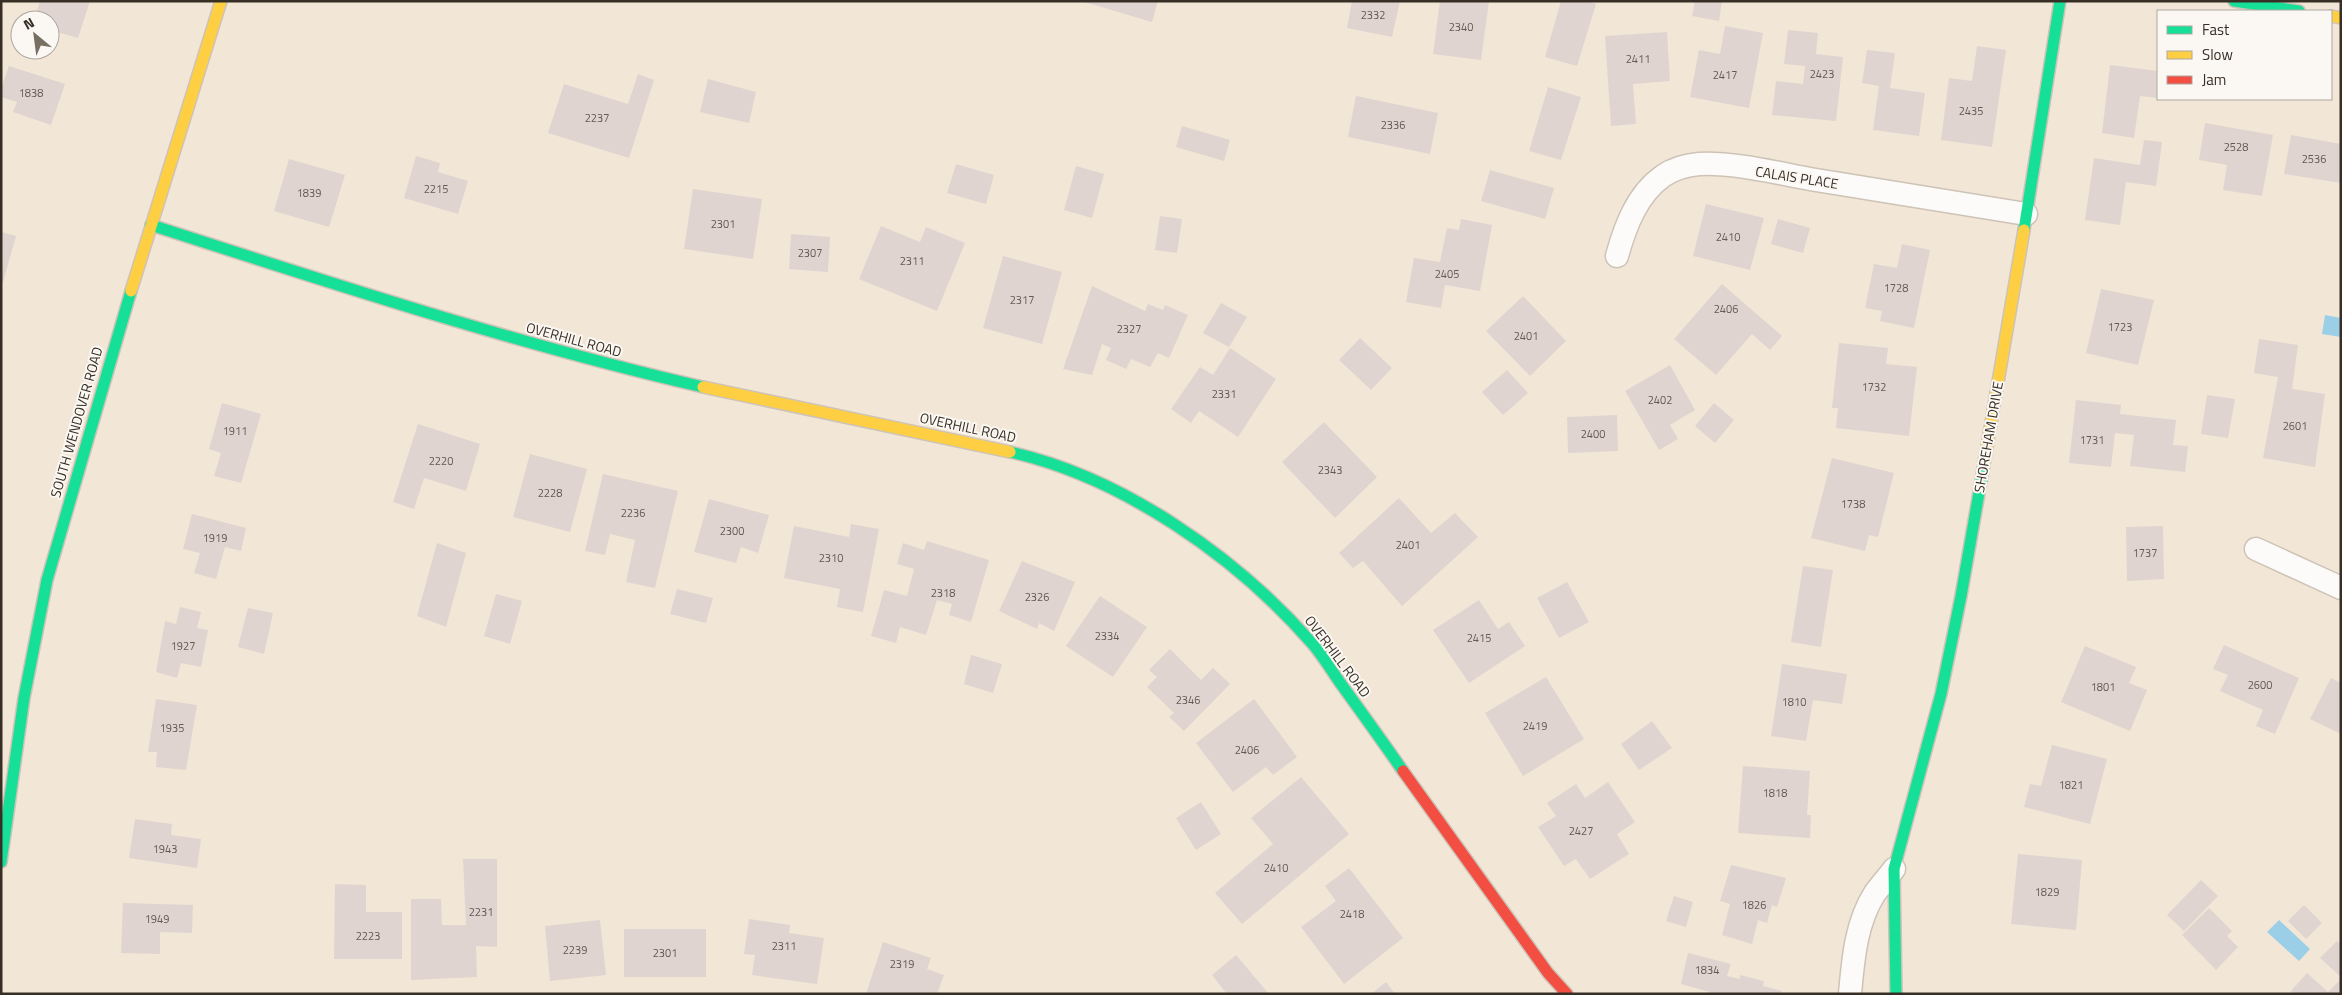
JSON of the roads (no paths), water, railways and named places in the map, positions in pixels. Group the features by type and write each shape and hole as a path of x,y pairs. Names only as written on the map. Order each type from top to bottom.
{"street":[{"name":"SOUTH WENDOVER ROAD","path":"1,862 24,698 48,580 99,395 221,1"},
{"name":"SHOREHAM DRIVE","path":"1896,994 1894,869 1941,694 1961,596 2060,1"},
{"path":"2234,1 2292,10"},
{"name":"CALAIS PLACE","path":"1617,256 1632,212 1647,192 1664,175 1683,167 1700,164 1722,165 2026,214"},
{"name":"OVERHILL ROAD","path":"151,225 428,314 567,353 658,376 1042,459 1082,475 1138,502 1202,541 1292,619 1312,643 1548,973 1567,994"},
{"path":"2256,550 2341,588"},
{"name":"SHOREHAM DRIVE","path":"1850,994 1862,920 1875,894 1894,869"}],"water":[{"path":"2325,315 2341,318 2341,337 2322,334"},
{"path":"2279,920 2310,949 2299,961 2267,932"}]}
